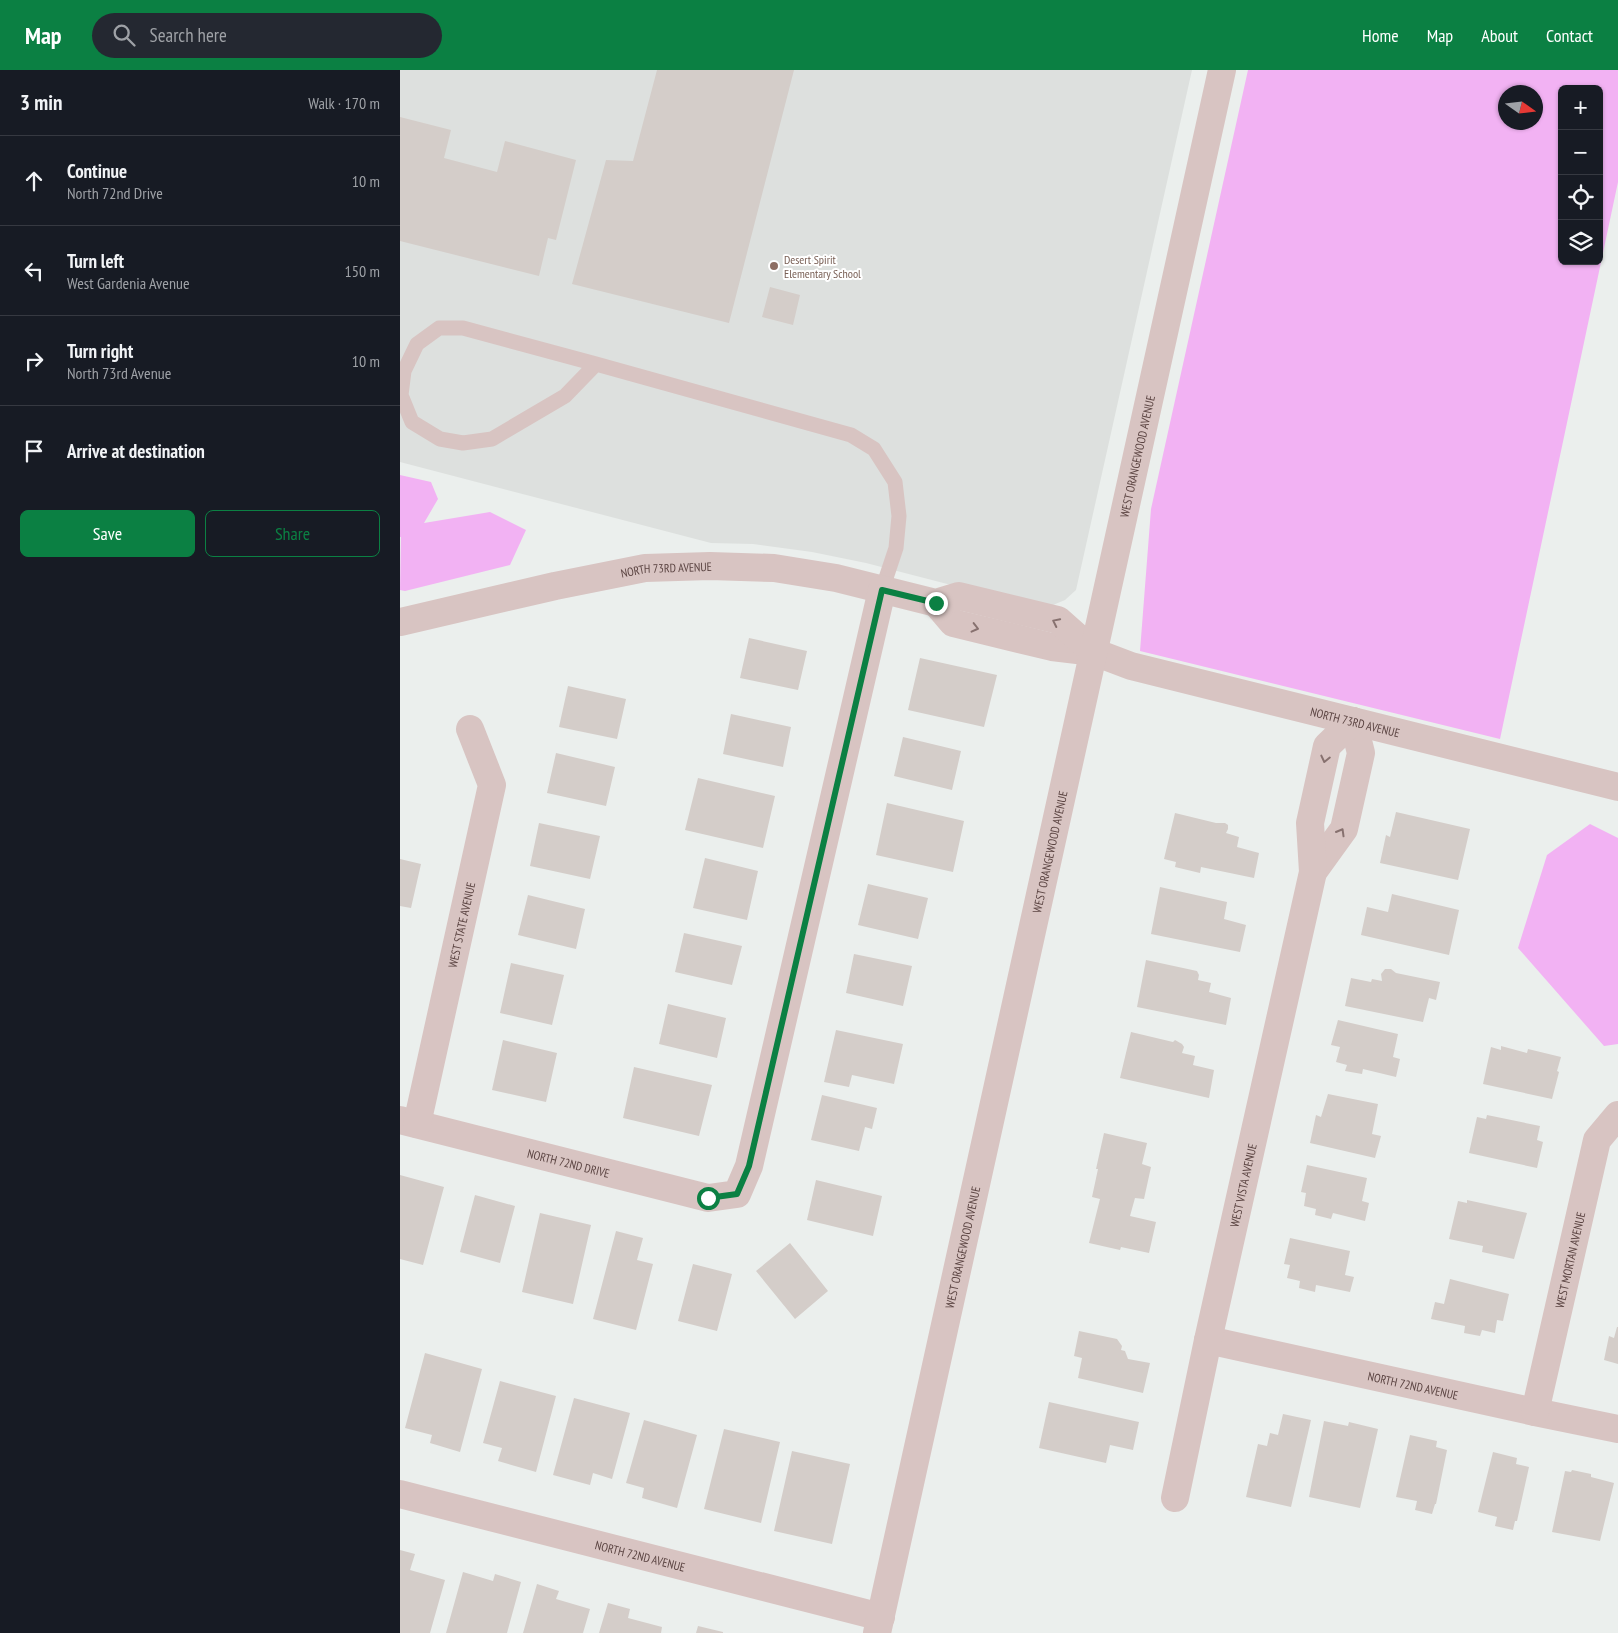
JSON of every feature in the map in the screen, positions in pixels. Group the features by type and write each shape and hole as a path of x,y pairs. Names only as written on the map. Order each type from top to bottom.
{"street":[{"name":"WEST ORANGEWOOD AVENUE","path":"879,1625 1222,70"},
{"name":"NORTH 73RD AVENUE","path":"400,622 555,586 645,568 710,566 774,568 836,578 936,603 953,623 1042,645 1094,652 1132,666 1618,787"},
{"name":"NORTH 72ND DRIVE","path":"409,1122 708,1198 737,1194 749,1166 882,590"},
{"name":"WEST VISTA AVENUE","path":"1175,1498 1208,1340 1313,872 1310,823 1328,746 1353,721"},
{"name":"WEST STATE AVENUE","path":"409,1122 492,785 470,729"},
{"name":"WEST MORTAN AVENUE","path":"1535,1412 1597,1140 1618,1115"},
{"name":"NORTH 72ND AVENUE","path":"1208,1340 1535,1412 1618,1428"},
{"name":"NORTH 72ND AVENUE","path":"400,1494 879,1625"}],"lane":[{"path":"596,364 565,396 492,439 463,442 440,439 412,422 401,395 404,371 417,344 439,328 463,328 596,364 851,435 874,449 895,482 899,516 896,548 882,590"}],"shaded area":[{"name":"Desert Spirit Elementary School","path":"400,70 1192,70 1076,590 1065,600 1053,605 1039,607 866,563 812,552 753,544 711,543 400,462"},
{"path":"1248,70 1618,70 1618,182 1603,253 1603,85 1558,85 1558,265 1600,265 1500,739 1140,651 1151,509"},
{"path":"400,475 431,482 438,499 424,523 490,512 526,530 510,565 405,591 400,590"},
{"path":"1590,824 1618,838 1618,1044 1604,1046 1518,948 1547,855"}],"building":[{"path":"657,70 794,70 729,323 572,284 606,160 633,161"},
{"path":"400,117 451,130 444,158 497,172 505,141 576,160 556,240 548,238 539,276 400,241"},
{"path":"770,287 800,295 793,325 762,317"},
{"path":"749,638 807,651 798,690 740,678"},
{"path":"920,658 997,675 984,727 908,710"},
{"path":"568,686 626,699 617,739 559,727"},
{"path":"731,714 791,727 783,767 723,754"},
{"path":"903,737 961,751 952,790 894,776"},
{"path":"556,753 615,767 606,806 547,793"},
{"path":"698,778 775,796 763,848 685,830"},
{"path":"887,803 964,821 953,872 876,855"},
{"path":"1396,812 1470,829 1458,880 1380,863 1386,835 1390,837"},
{"path":"1175,813 1228,825 1226,833 1239,837 1237,847 1259,853 1254,878 1201,867 1200,873 1175,867 1176,862 1164,859"},
{"path":"539,823 600,836 590,879 530,866"},
{"path":"705,858 758,871 747,920 693,908"},
{"path":"400,859 421,864 411,908 400,906"},
{"path":"868,884 928,898 918,939 858,925"},
{"path":"1160,887 1227,902 1224,919 1246,925 1240,952 1151,934"},
{"path":"1392,894 1459,910 1449,955 1361,935 1367,907 1388,912"},
{"path":"528,895 585,909 576,949 518,935"},
{"path":"684,933 742,946 732,985 675,972"},
{"path":"854,954 912,966 903,1006 846,993"},
{"path":"1146,960 1197,971 1199,975 1198,980 1211,983 1209,992 1231,998 1226,1025 1137,1007"},
{"path":"511,963 564,975 552,1025 500,1013"},
{"path":"1385,969 1440,982 1436,1000 1429,998 1423,1022 1345,1006 1351,978 1371,982 1372,979 1382,981 1381,974"},
{"path":"668,1004 726,1018 717,1058 659,1044"},
{"path":"1338,1020 1398,1034 1393,1057 1400,1059 1396,1077 1363,1069 1362,1074 1345,1071 1347,1065 1336,1062 1340,1047 1331,1045"},
{"path":"836,1030 903,1044 894,1084 852,1075 849,1087 824,1082"},
{"path":"1131,1032 1173,1042 1175,1040 1184,1047 1182,1053 1195,1056 1193,1065 1214,1070 1209,1098 1120,1078"},
{"path":"503,1040 557,1053 546,1102 492,1090"},
{"path":"1501,1046 1527,1053 1528,1049 1561,1057 1552,1099 1483,1084 1491,1047 1501,1050"},
{"path":"634,1067 712,1085 699,1136 623,1118"},
{"path":"1328,1094 1378,1104 1372,1134 1381,1136 1375,1158 1310,1143 1316,1115 1321,1117"},
{"path":"822,1095 877,1108 872,1129 865,1127 859,1151 811,1140"},
{"path":"1487,1115 1540,1126 1537,1140 1543,1142 1537,1168 1469,1153 1477,1117 1486,1119"},
{"path":"1104,1133 1147,1143 1142,1164 1151,1167 1144,1199 1135,1198 1130,1216 1156,1222 1149,1253 1121,1247 1120,1250 1089,1243 1100,1199 1092,1197"},
{"path":"1307,1165 1367,1178 1362,1201 1369,1203 1365,1221 1333,1213 1331,1219 1315,1215 1316,1209 1304,1206 1306,1193 1301,1192"},
{"path":"400,1175 444,1187 423,1265 400,1259"},
{"path":"816,1180 882,1196 873,1236 807,1220"},
{"path":"475,1195 515,1206 500,1263 460,1252"},
{"path":"1467,1200 1527,1213 1514,1259 1482,1252 1483,1246 1449,1239 1458,1201 1467,1203"},
{"path":"540,1213 591,1225 573,1304 522,1292"},
{"path":"616,1231 643,1238 637,1260 653,1264 636,1330 593,1319"},
{"path":"1290,1238 1350,1251 1345,1275 1354,1277 1350,1292 1316,1285 1315,1292 1299,1288 1300,1281 1287,1278 1290,1265 1284,1264"},
{"path":"790,1243 828,1291 795,1319 756,1271"},
{"path":"693,1264 732,1274 717,1331 678,1321"},
{"path":"1450,1279 1509,1294 1503,1321 1497,1320 1495,1333 1482,1330 1480,1336 1464,1333 1465,1326 1431,1319 1435,1302 1444,1304"},
{"path":"1617,1327 1618,1364 1604,1360 1609,1336 1614,1338"},
{"path":"1079,1331 1117,1339 1122,1346 1121,1350 1125,1351 1128,1359 1150,1363 1143,1393 1078,1378 1082,1358 1074,1356"},
{"path":"425,1353 482,1369 460,1452 430,1443 432,1435 405,1428"},
{"path":"500,1381 556,1396 536,1472 498,1461 502,1448 483,1443"},
{"path":"574,1398 630,1413 612,1479 593,1473 590,1485 553,1475"},
{"path":"1049,1402 1139,1422 1133,1450 1110,1445 1106,1463 1039,1448"},
{"path":"1283,1414 1311,1420 1291,1507 1246,1497 1258,1444 1267,1446 1270,1433 1278,1435"},
{"path":"644,1420 697,1435 677,1508 642,1498 644,1488 626,1483"},
{"path":"1324,1421 1348,1426 1349,1422 1378,1429 1360,1508 1309,1497"},
{"path":"724,1429 780,1442 761,1523 704,1509"},
{"path":"1410,1435 1437,1441 1436,1447 1447,1450 1436,1504 1432,1514 1415,1510 1417,1501 1396,1497"},
{"path":"792,1451 850,1464 832,1544 774,1531"},
{"path":"1493,1452 1517,1458 1516,1464 1529,1467 1517,1521 1515,1521 1513,1530 1495,1526 1497,1517 1478,1512"},
{"path":"1572,1470 1591,1474 1591,1477 1614,1483 1600,1541 1552,1532 1565,1471 1571,1472"},
{"path":"400,1550 415,1554 410,1570 445,1580 430,1633 400,1633"},
{"path":"463,1572 493,1581 495,1574 521,1582 507,1633 446,1633"},
{"path":"537,1584 559,1591 556,1599 590,1609 583,1633 523,1633"},
{"path":"608,1603 630,1609 628,1618 662,1627 661,1633 599,1633"},
{"path":"698,1626 723,1632 723,1633 696,1633"}],"place":[{"name":"Desert Spirit Elementary School","path":"774,266"}],"route":[{"path":"708,1198 737,1194 749,1166 882,590 936,603"}]}
